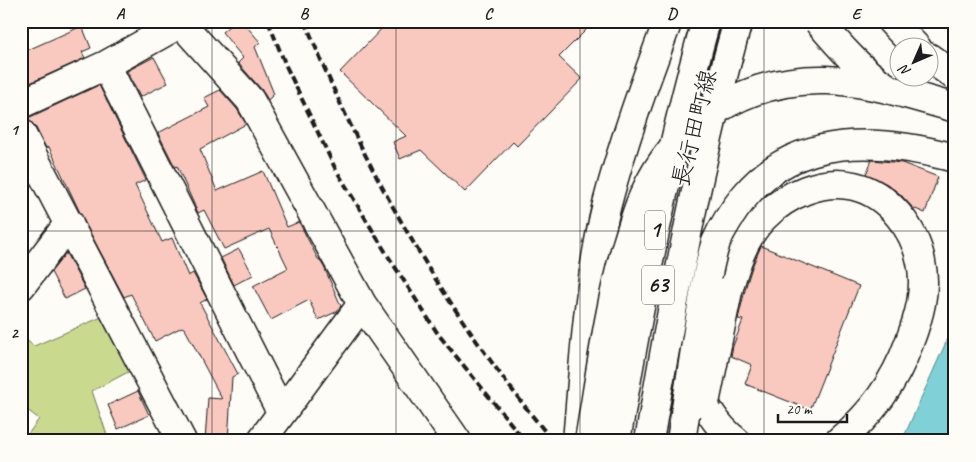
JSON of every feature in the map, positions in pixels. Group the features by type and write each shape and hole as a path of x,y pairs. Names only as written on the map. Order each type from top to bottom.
{"main road":[{"path":"577,441 590,305 606,206 635,110 668,21"},
{"name":"1","path":"616,441 640,302 665,182 706,21"},
{"name":"長行田町線","path":"624,441 687,151 720,21"},
{"name":"1","path":"650,441 670,315 698,180 738,21"},
{"path":"818,21 845,52 873,78 907,101 955,126"},
{"path":"891,21 907,38"},
{"path":"21,104 106,65 180,22 250,100 362,304 457,441"},
{"path":"106,65 281,412"},
{"path":"938,65 955,76"},
{"path":"589,441 611,310 630,232 642,198 656,171 674,147 698,124 722,105 748,92 774,84 800,81 855,82 955,108"},
{"path":"21,133 182,441"},
{"path":"681,441 709,268 716,242 730,215 749,192 770,171 798,156 826,148 860,143 890,144 955,158"},
{"path":"687,151 679,214 676,268 686,355 698,388 714,416 736,441"},
{"path":"697,441 728,291 736,262 749,237 763,218 782,201 803,191 829,184 854,186 875,195 897,212 912,235 921,262 923,292 918,321 903,359 888,386 871,412 839,441"},
{"path":"21,286 69,223"},
{"path":"261,441 362,304"}],"green space":[{"path":"104,316 130,371 92,391 108,441 23,441 39,419 21,405 21,336 34,346"}],"water":[{"path":"955,322 955,441 902,441"}],"building":[{"path":"235,21 242,21 260,42 255,47 274,94 268,100 262,90 238,63 243,58 222,32"},
{"path":"389,21 595,21 559,57 582,79 517,146 513,142 465,192 421,150 400,159 393,142 406,136 340,72"},
{"path":"82,26 91,48 82,52 85,58 21,87 21,53"},
{"path":"154,57 168,83 140,97 127,71"},
{"path":"99,85 146,180 135,185 162,242 172,238 188,276 193,273 207,299 200,303 238,374 232,377 228,441 205,441 208,398 222,399 185,329 182,327 155,341 131,294 124,297 84,221 49,147 46,148 35,126 26,119"},
{"path":"220,90 237,109 246,124 200,149 217,191 263,171 287,227 299,222 324,267 341,306 336,312 318,320 309,300 271,320 253,286 288,268 269,229 224,249 204,210 198,213 177,166 175,167 158,133 209,107 204,98"},
{"path":"872,160 902,163 938,177 925,213 913,208 887,184 866,174"},
{"path":"761,246 859,286 810,410 745,384 752,365 731,356 743,320 738,319 746,286"},
{"path":"239,249 253,275 234,285 221,258"},
{"path":"66,253 85,289 65,299 51,272"},
{"path":"138,391 149,415 118,429 108,405"}],"railway":[{"path":"268,21 286,66 335,168 388,256 438,334 525,441"},
{"path":"305,21 354,133 412,241 479,345 553,441"}]}
